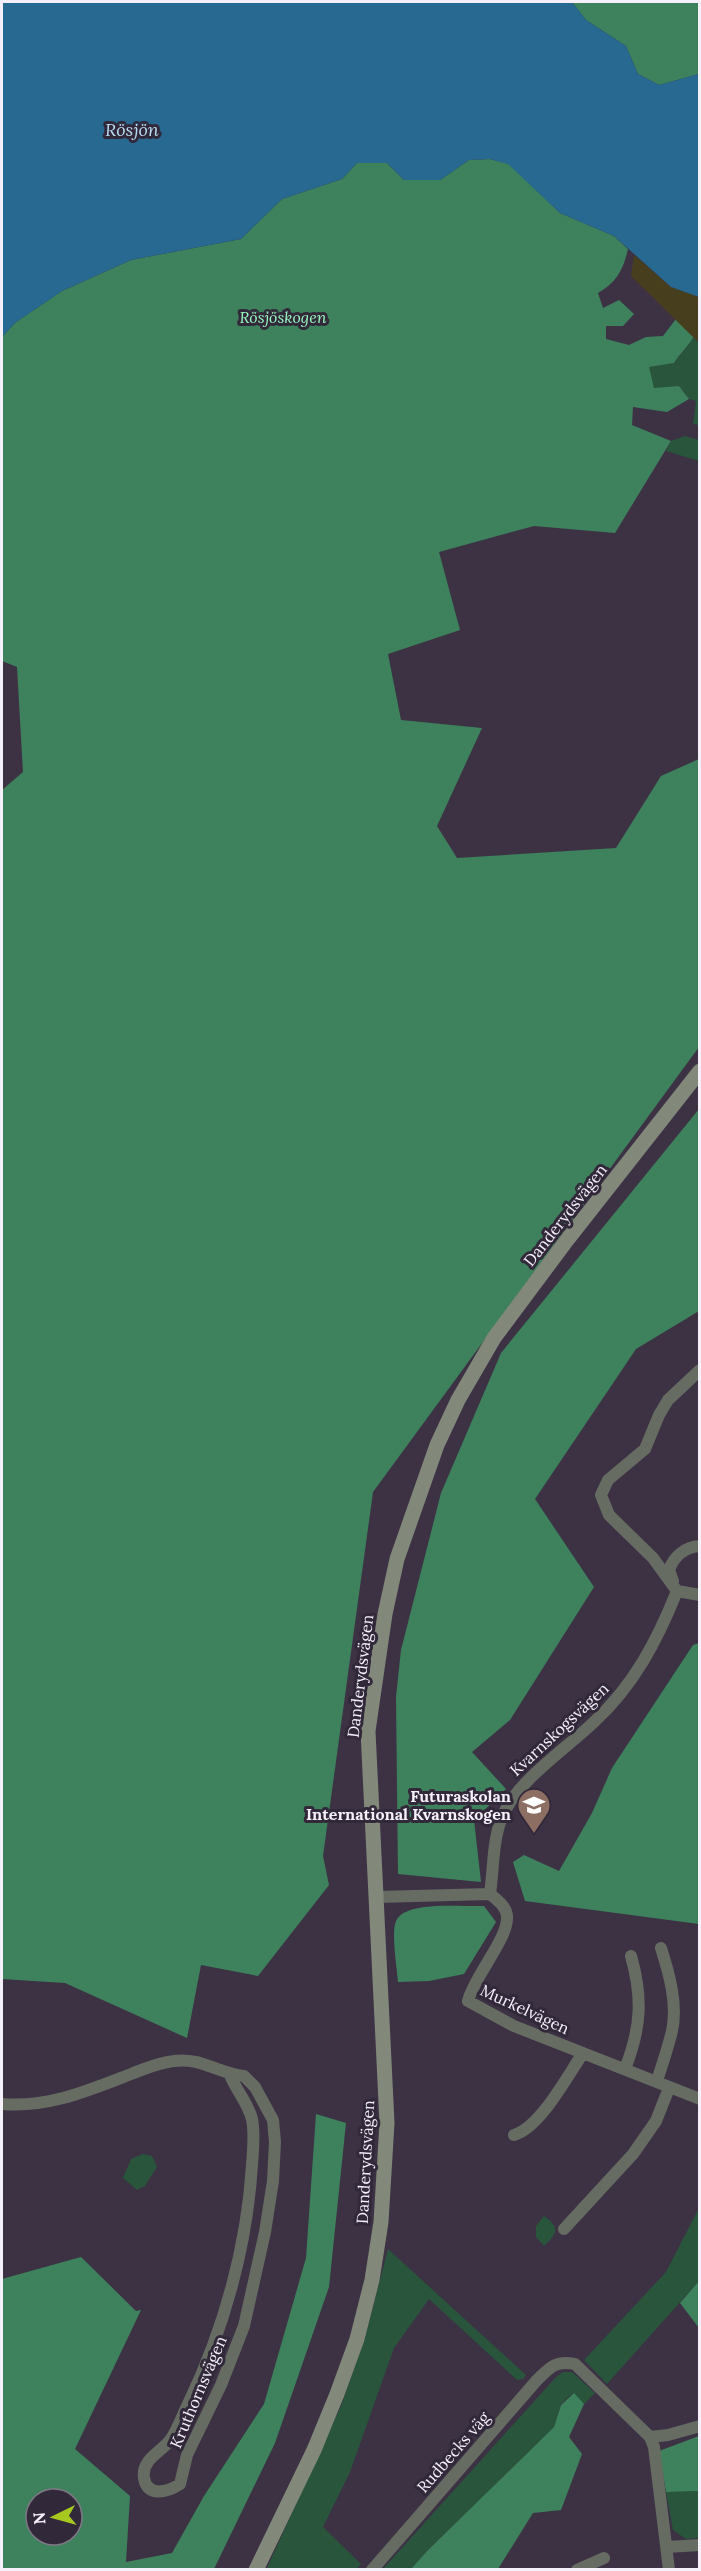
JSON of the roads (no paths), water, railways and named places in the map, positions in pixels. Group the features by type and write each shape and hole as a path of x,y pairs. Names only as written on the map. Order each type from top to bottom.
{"main road":[{"name":"Danderydsvägen","path":"256,2570 314,2450 338,2394 357,2339 372,2280 381,2222 387,2123 368,1731 376,1668 397,1559 437,1445 458,1400 494,1338 699,1071"}],"street":[{"path":"699,1370 668,1400 659,1414 645,1449 608,1480 601,1495 609,1515 653,1558 677,1591 699,1595"},
{"path":"677,1591 669,1570 673,1558 694,1546 699,1546"},
{"name":"Kvarnskogsvägen","path":"490,1894 499,1826 506,1809 520,1788 596,1720 633,1681 664,1624 677,1591"},
{"path":"377,1898 490,1894"},
{"name":"Murkelvägen","path":"490,1894 501,1903 507,1916 502,1938 471,1987 468,2001 514,2026 699,2099"},
{"path":"657,2081 672,2030 673,2003 661,1948"},
{"path":"625,2069 638,2030 640,2012 638,1980 631,1956"},
{"name":"Murkelvägen","path":"514,2135 522,2133 531,2124 559,2090 583,2053"},
{"name":"Kruthornsvägen","path":"2,2104 33,2104 67,2098 171,2061 190,2059 230,2074 244,2076 255,2087 273,2120 274,2162 265,2232 244,2326 221,2385 187,2456 180,2484 161,2493 147,2486 144,2477 145,2467 170,2440 201,2376 222,2319 244,2229 251,2181 252,2118 230,2074"},
{"path":"564,2229 633,2154 656,2121 669,2088"},
{"name":"Rudbecks väg","path":"372,2570 537,2380 553,2365 563,2362 575,2364 650,2437"},
{"path":"669,2570 654,2447 650,2437 668,2435 699,2426"},
{"path":"668,2547 699,2545"},
{"path":"577,2570 604,2558"}],"water":[{"name":"Rösjön","path":"2,2 572,2 586,20 626,46 638,74 659,85 699,74 699,297 671,287 614,236 560,213 508,164 490,159 469,160 440,180 404,180 387,163 357,163 342,179 282,199 241,239 131,260 62,291 16,322 2,337"}],"place":[{"name":"Futuraskolan International Kvarnskogen","path":"534,1834"}],"park label":[{"name":"Rösjöskogen","path":"283,317"}]}
